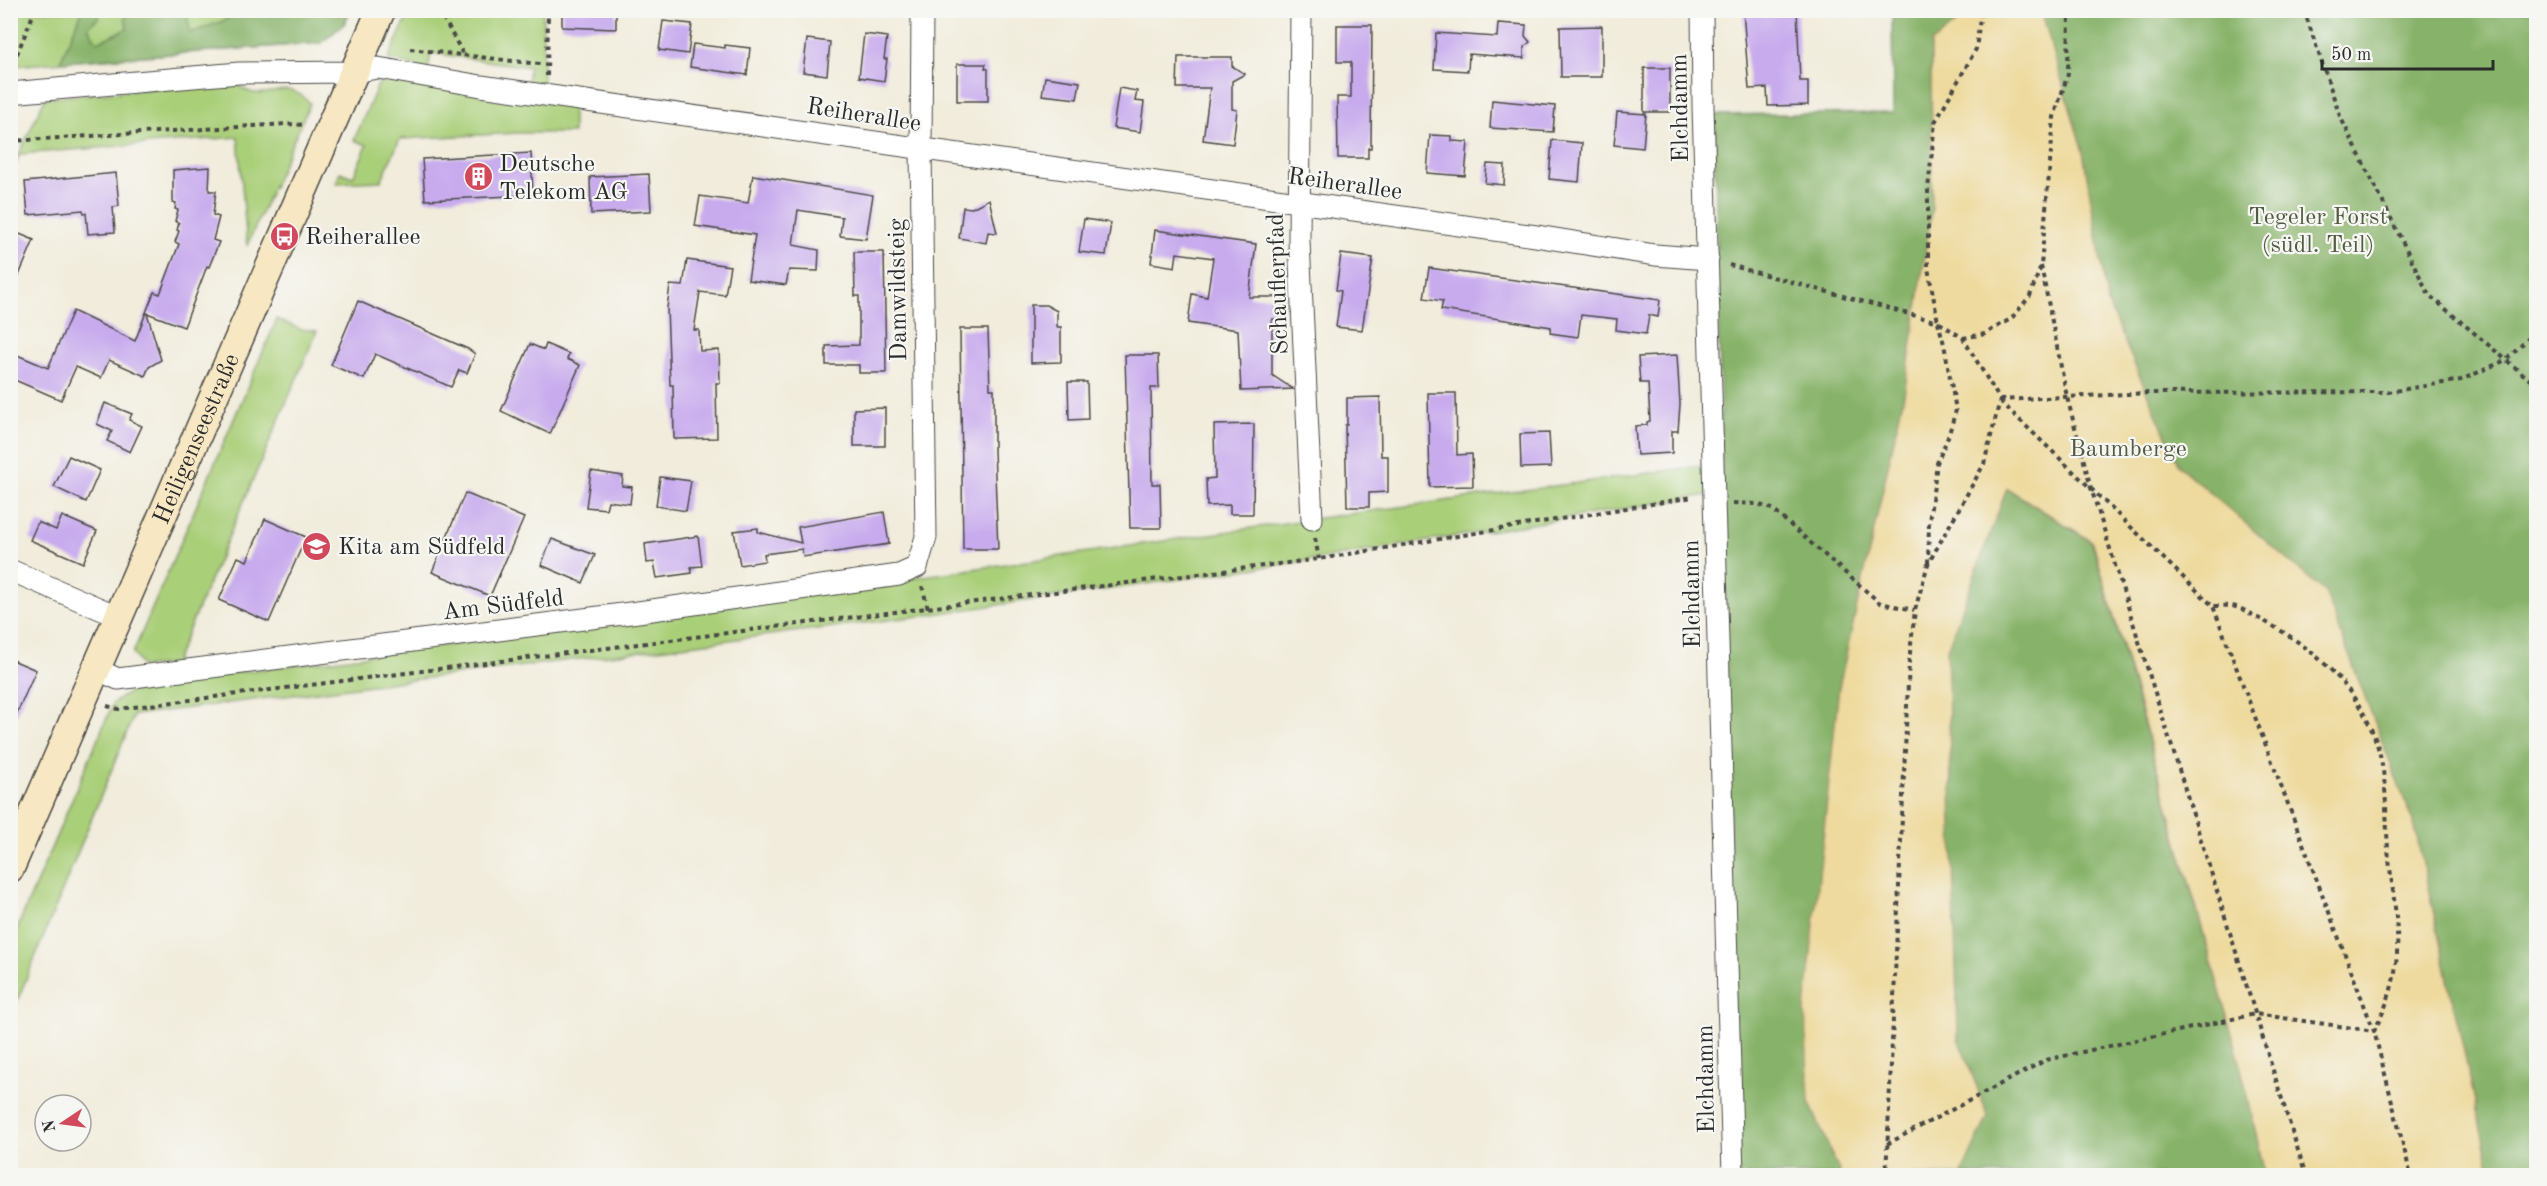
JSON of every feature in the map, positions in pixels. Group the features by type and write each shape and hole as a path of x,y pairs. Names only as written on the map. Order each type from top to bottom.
{"main road":[{"name":"Heiligenseestraße","path":"10,868 381,10"}],"street":[{"name":"Damwildsteig","path":"917,567 926,537 921,149 922,10"},
{"name":"Schauflerpfad","path":"1301,10 1299,241 1312,519"},
{"name":"Elchdamm","path":"1702,10 1733,1176"},
{"name":"Reiherallee","path":"10,93 239,73 354,72 378,68 426,78 883,141 921,149 1655,255 1708,259"},
{"name":"Am Südfeld","path":"96,669 118,679 290,659 899,575 917,567"},
{"path":"10,570 119,617"}],"path":[{"path":"10,71 35,10"},
{"path":"439,10 464,55"},
{"path":"546,94 548,10"},
{"path":"1928,564 1929,522 1937,463 1956,410 1928,268 1928,189 1935,122 1976,49 1982,10"},
{"path":"1963,338 1985,334 2012,318 2030,296 2041,266 2054,117 2068,74 2069,10"},
{"path":"2304,10 2340,116 2429,295 2536,385"},
{"path":"401,48 548,66"},
{"path":"10,141 274,125 305,126"},
{"path":"1708,259 1938,322 1963,338 2000,400 2213,606 2374,1031 2411,1176"},
{"path":"2041,266 2067,397 2091,488 2306,1176"},
{"path":"2000,400 2150,393 2388,392 2461,380 2506,360 2536,331"},
{"path":"1886,1176 1909,661 1915,610 1928,564 1984,464 2000,400"},
{"path":"84,698 118,709 1319,559 1715,498 1757,504 1772,509 1880,603 1915,610"},
{"path":"2213,606 2236,607 2283,631 2319,658 2349,690 2368,721 2380,754 2398,924 2397,970 2388,1005 2374,1031"},
{"path":"1886,1145 2046,1060 2255,1014 2374,1031"}],"green space":[{"path":"11,11 350,11 344,24 321,43 11,66"},
{"path":"82,11 100,11 99,17 88,27 97,42 127,29 124,11 187,11 190,33 223,21 239,11 350,11 344,24 321,43 60,62"},
{"path":"410,11 543,11 543,86 527,84 529,67 431,53 428,70 388,59"},
{"path":"1892,11 1971,11 1931,43 1932,208 1904,395 1839,687 1809,1101 1841,1175 1738,1175 1714,115 1893,113"},
{"name":"Tegeler Forst (südl. Teil)","path":"2041,11 2536,11 2536,1175 2491,1175 2415,828 2325,593 2179,466 2108,304 2083,152"},
{"path":"381,78 573,106 573,133 519,133 400,139 381,181 336,183 340,172 353,177 367,145 354,140"},
{"path":"233,82 248,91 258,93 293,91 310,103 247,246 238,137 20,154 11,175 11,155 19,154 45,98"},
{"path":"277,319 300,329 317,331 174,664 142,667 133,653"},
{"path":"1708,465 1707,495 1319,559 920,616 134,715 11,1016 11,943 113,703 149,684 525,635 1312,519"},
{"path":"2006,488 2092,542 2240,1062 2265,1175 1961,1175 1988,1116 1958,1038 1947,649"}],"sand":[{"path":"1971,11 2041,11 2083,152 2108,304 2179,466 2325,592 2415,828 2491,1175 2265,1175 2240,1062 2093,542 2007,488 1947,649 1958,1038 1988,1116 1961,1175 1841,1175 1809,1101 1805,1010 1839,687 1904,395 1932,208 1931,43"}],"building":[{"path":"562,10 616,10 616,29 562,27"},
{"path":"1743,10 1797,10 1800,81 1808,81 1808,105 1768,106 1767,88 1749,89"},
{"path":"663,21 692,24 688,54 659,50"},
{"path":"1498,23 1526,25 1525,36 1530,42 1524,47 1524,58 1469,54 1468,71 1434,69 1436,33 1497,37"},
{"path":"1337,25 1372,25 1371,148 1368,148 1368,158 1338,158 1337,97 1351,97 1351,62 1337,62"},
{"path":"1602,26 1602,77 1561,77 1560,27"},
{"path":"864,34 887,37 884,81 859,77"},
{"path":"807,39 830,42 827,75 803,72"},
{"path":"693,44 750,48 747,75 690,67"},
{"path":"1178,57 1232,57 1232,66 1245,74 1232,81 1232,109 1237,110 1233,144 1203,140 1210,88 1177,88"},
{"path":"957,64 986,64 988,101 957,101"},
{"path":"1644,68 1670,68 1670,112 1644,112"},
{"path":"1045,77 1080,82 1077,99 1042,95"},
{"path":"1119,88 1137,91 1135,101 1144,102 1140,132 1113,128"},
{"path":"1492,100 1555,106 1553,132 1490,128"},
{"path":"1617,112 1646,114 1643,148 1614,145"},
{"path":"1430,135 1452,136 1452,141 1468,142 1465,176 1427,173"},
{"path":"1552,140 1582,143 1579,182 1549,179"},
{"name":"Deutsche Telekom AG","path":"531,153 533,195 425,200 422,159"},
{"path":"1487,164 1505,165 1504,185 1485,183"},
{"path":"210,167 209,191 216,191 213,215 219,217 213,240 219,242 209,267 207,266 184,327 147,313 161,360 149,367 145,376 109,360 101,378 76,367 61,400 10,378 10,352 48,368 73,311 135,341 154,292 160,294 179,244 175,242 179,223 175,221 178,210 175,209 176,203 173,202 173,170"},
{"path":"116,173 119,206 113,207 115,232 88,234 86,213 83,210 28,215 25,182"},
{"path":"649,174 651,211 591,214 590,177"},
{"path":"753,175 873,195 866,239 840,236 842,217 798,210 793,245 819,250 818,271 789,270 786,285 748,280 755,235 695,226 700,196 748,203"},
{"path":"989,199 997,233 988,232 986,243 959,238 963,207 972,208"},
{"path":"1084,219 1111,223 1106,255 1079,252"},
{"path":"10,230 34,240 11,294 10,294"},
{"path":"1155,230 1256,244 1249,297 1283,297 1283,319 1272,319 1272,375 1293,389 1241,391 1238,330 1188,323 1192,294 1207,297 1213,258 1177,253 1175,267 1151,263"},
{"path":"854,252 884,252 886,373 859,373 859,365 826,365 826,346 859,345 859,296 855,296"},
{"path":"1341,254 1373,258 1362,330 1336,327 1341,291 1336,290"},
{"path":"687,260 730,266 725,295 700,292 694,330 699,330 700,351 719,350 720,383 716,383 717,438 674,439 673,385 670,385 667,308 670,285 683,286"},
{"path":"1429,268 1660,300 1658,317 1649,315 1646,334 1616,330 1617,319 1581,315 1578,337 1550,333 1551,327 1441,310 1443,301 1424,298"},
{"path":"358,301 468,349 475,354 467,373 459,370 451,387 375,354 364,379 331,365"},
{"path":"1031,305 1046,305 1057,311 1057,327 1061,327 1061,362 1031,363"},
{"path":"960,329 988,329 990,389 994,389 998,549 963,549"},
{"path":"530,344 544,350 546,344 569,354 567,359 580,365 550,434 501,411"},
{"path":"1125,355 1158,355 1159,388 1151,388 1152,484 1160,484 1161,528 1130,528"},
{"path":"1677,355 1680,404 1678,431 1672,431 1672,453 1637,455 1635,426 1647,425 1650,421 1648,383 1640,383 1638,357"},
{"path":"1068,382 1087,382 1088,419 1069,420"},
{"path":"1428,393 1456,393 1457,455 1472,454 1473,486 1430,487"},
{"path":"1380,397 1381,456 1388,456 1388,492 1369,493 1369,507 1347,507 1345,425 1347,425 1347,398"},
{"path":"105,403 132,414 129,420 142,426 130,452 107,441 112,431 97,424"},
{"path":"885,408 885,446 854,446 854,409"},
{"path":"1254,424 1253,514 1230,514 1230,505 1207,506 1206,479 1215,478 1214,425"},
{"path":"1549,433 1551,467 1521,468 1520,434"},
{"path":"69,456 100,470 86,502 54,487"},
{"path":"591,471 623,476 622,486 632,487 630,504 608,501 606,509 586,507"},
{"path":"660,477 691,481 686,511 656,506"},
{"path":"465,493 524,518 490,596 432,572"},
{"path":"884,512 889,544 803,557 802,549 764,554 765,561 740,565 734,531 758,528 758,532 801,543 798,527"},
{"path":"62,516 97,531 83,563 30,540 38,522 56,530"},
{"path":"265,519 306,537 269,622 219,600 238,557 247,561"},
{"path":"698,536 702,566 691,567 692,573 657,578 654,562 647,563 645,544"},
{"path":"552,539 595,555 583,583 541,565"},
{"path":"10,659 36,670 10,729"}],"place":[{"name":"Deutsche Telekom AG","path":"478,177"},
{"name":"Reiherallee","path":"284,236"},
{"name":"Kita am Südfeld","path":"317,546"}],"park label":[{"name":"Baumberge","path":"2128,448"}]}
